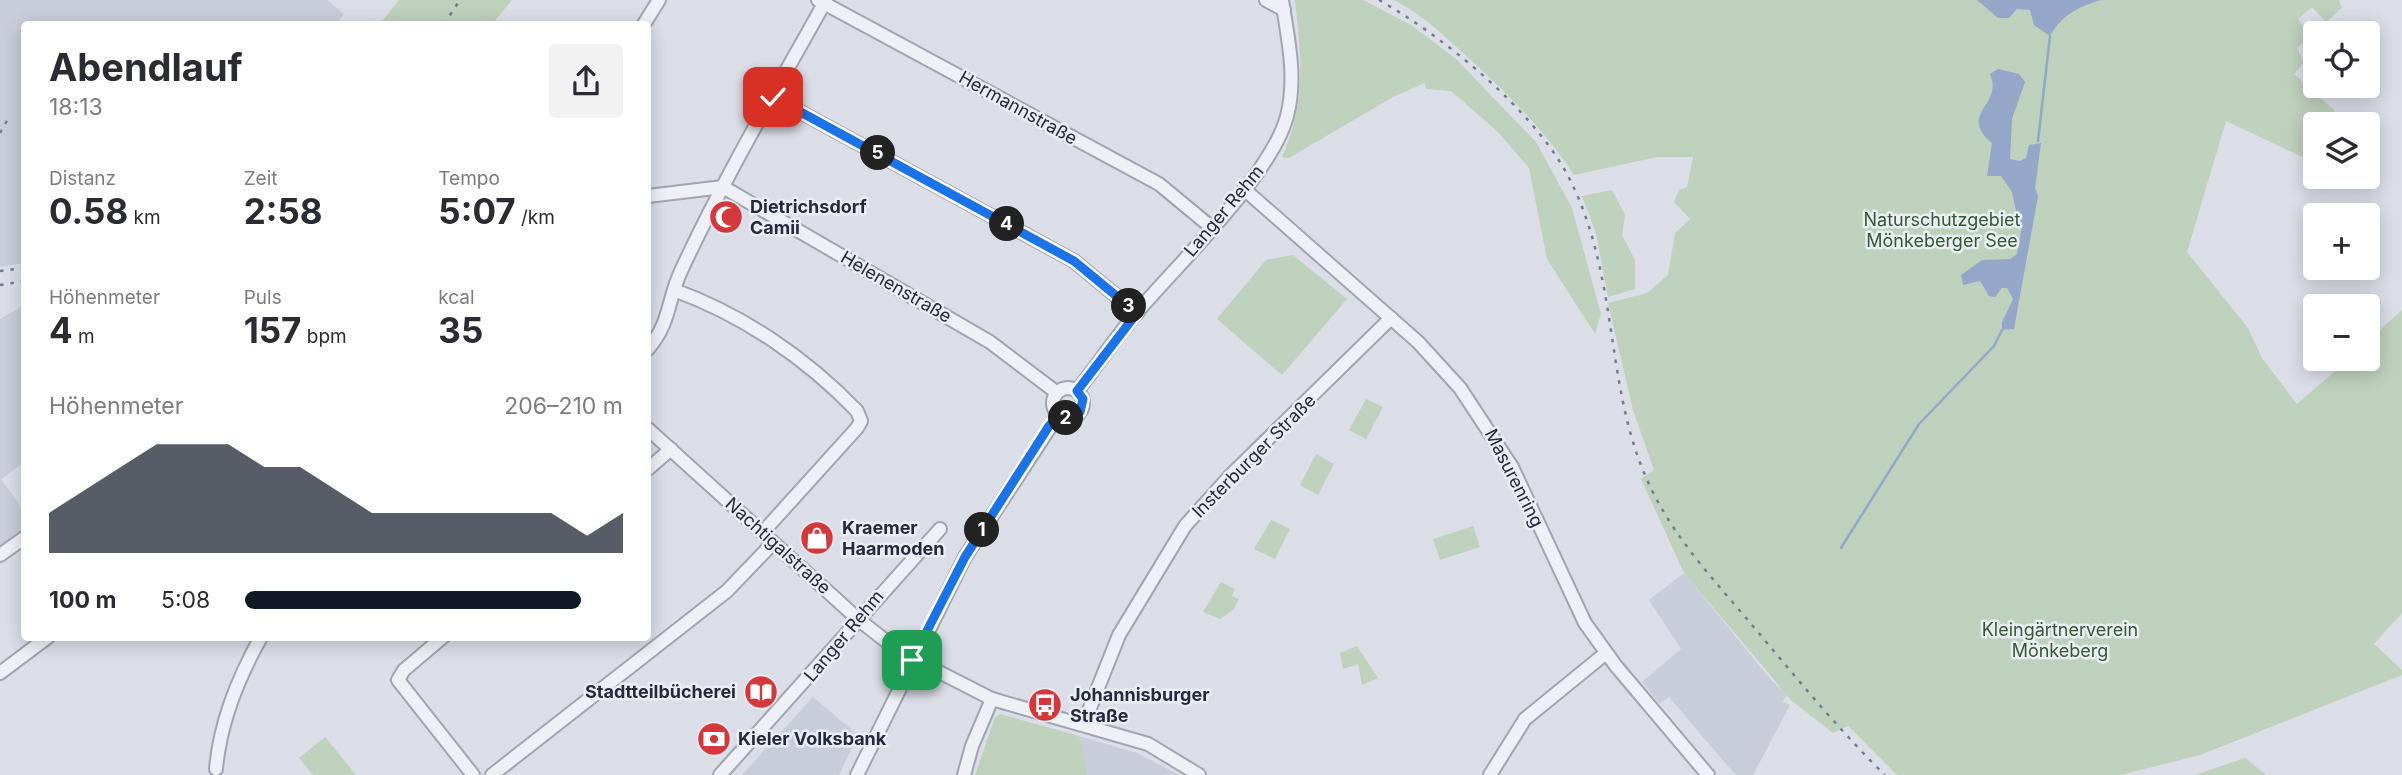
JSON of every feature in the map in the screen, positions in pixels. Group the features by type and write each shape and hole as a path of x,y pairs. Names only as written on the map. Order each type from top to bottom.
{"street":[{"path":"646,21 659,0"},
{"path":"1266,0 1283,5"},
{"path":"651,345 663,331 674,290 723,187 822,1"},
{"name":"Hermannstraße","path":"822,1 1159,184 1211,228"},
{"name":"Langer Rehm","path":"1077,391 1137,313 1271,155 1287,116 1292,70 1283,5"},
{"path":"773,97 1074,261 1137,313"},
{"path":"651,196 723,187"},
{"name":"Helenenstraße","path":"723,187 990,342 1056,392"},
{"name":"Masurenring","path":"1244,189 1391,318 1452,379 1485,421 1518,478 1574,603 1606,653 1708,775"},
{"path":"674,290 725,312 774,341 812,370 857,411 861,421 763,532"},
{"name":"Insterburger Straße","path":"1084,723 1119,635 1185,526 1229,478 1391,318"},
{"path":"1069,387 1077,391 1083,399 1080,412 1072,418 1058,415 1052,406 1056,392 1069,387"},
{"path":"857,775 965,557 1058,415"},
{"name":"Nachtigalstraße","path":"651,432 859,620 912,660"},
{"path":"651,466 671,449"},
{"name":"Langer Rehm","path":"720,775 940,529"},
{"path":"0,555 21,539"},
{"path":"492,775 727,591 774,543"},
{"path":"2,667 42,641"},
{"path":"216,769 218,741 235,691 259,641"},
{"path":"438,641 404,670 398,680 473,775"},
{"path":"1490,775 1525,719 1606,653"},
{"path":"912,660 992,699 1084,723 1148,744 1199,775"},
{"path":"964,775 972,746 992,699"}],"shaded area":[{"path":"0,0 327,0 344,14 338,21 21,21 21,264 0,267"},
{"path":"21,307 21,465 1,479 21,507 21,532 0,548 0,319"},
{"path":"1684,573 1772,681 1788,695 1782,701 1790,705 1753,775 1737,775 1732,771 1669,697 1660,704 1642,682 1681,649 1649,600"},
{"path":"813,697 858,735 839,775 742,775"},
{"path":"1079,736 1137,753 1179,775 1088,775"}],"green space":[{"path":"399,0 512,0 494,21 382,21"},
{"path":"1295,0 1363,0 1411,25 1456,59 1536,142 1572,208 1601,314 1595,334 1547,259 1529,168 1498,132 1451,91 1426,89 1425,83 1393,97 1289,158 1282,157 1290,137 1299,98 1300,61"},
{"name":"Naturschutzgebiet Mönkeberger See","path":"1394,0 2339,0 2342,8 2327,21 2312,7 2298,19 2303,26 2303,43 2297,48 2303,63 2294,74 2303,82 2303,98 2321,98 2334,112 2303,112 2303,157 2226,121 2187,252 2248,328 2262,358 2297,404 2335,371 2380,371 2380,330 2402,310 2402,613 2374,644 2402,670 2402,675 2200,755 2121,775 1897,775 1848,726 1833,733 1792,701 1684,573 1641,479 1654,470 1633,410 1608,303 1647,293 1668,275 1675,233 1690,219 1674,202 1679,190 1687,187 1693,157 1657,157 1574,175 1540,130 1502,89 1455,45"},
{"path":"1612,190 1625,215 1622,235 1635,260 1635,289 1608,297 1596,233 1582,196"},
{"path":"1293,255 1347,299 1282,375 1217,319 1266,260"},
{"path":"1366,399 1383,407 1366,439 1349,430"},
{"path":"1316,454 1334,464 1318,495 1300,485"},
{"path":"1271,520 1290,529 1275,559 1254,549"},
{"path":"1473,526 1480,547 1440,560 1433,539"},
{"path":"1221,582 1235,589 1232,596 1239,599 1233,610 1220,619 1203,612"},
{"path":"1357,646 1378,678 1362,685 1358,664 1343,669 1340,653"},
{"path":"1000,714 1079,736 1088,775 975,775 995,717"},
{"path":"325,737 356,775 313,775 299,758"},
{"path":"2245,758 2266,775 2195,775"}],"water":[{"path":"1977,0 2101,0 2072,12 2050,36 2034,25 2030,10 2017,9 2009,18 1998,18"},
{"path":"1998,69 2019,74 2025,82 2012,119 2010,159 2020,161 2026,158 2029,145 2041,143 2035,188 2038,196 2014,329 2002,330 2002,322 2013,299 2007,288 2002,288 1995,297 1989,296 1980,281 1963,285 1961,275 1982,260 2010,259 2017,254 2022,226 2013,223 2017,215 2012,192 2001,176 1987,176 1992,143 1982,133 1979,124 1993,85 1990,74"}],"waterway":[{"path":"2038,141 2050,36"},
{"path":"1841,548 1919,424 1994,346 2002,330"}],"railway":[{"path":"446,21 460,0"},
{"path":"1379,0 1431,34 1484,76 1532,124 1551,149 1567,174 1590,229 1605,292 1623,403 1638,457 1659,503 1682,540 1709,575 1817,702 1885,775"},
{"path":"0,133 10,115"},
{"path":"0,271 21,268"},
{"path":"0,285 21,282"}],"place":[{"name":"Dietrichsdorf Camii","path":"726,217"},
{"name":"Kraemer Haarmoden","path":"817,538"},
{"name":"Stadtteilbücherei","path":"761,692"},
{"name":"Johannisburger Straße","path":"1045,705"},
{"name":"Kieler Volksbank","path":"714,739"}],"route":[{"path":"773,97 1074,261 1137,313 1077,391 1083,399 1080,412 1072,418 1058,415 1049,426 965,557 912,660"}],"park label":[{"name":"Kleingärtnerverein Mönkeberg","path":"2060,640"}]}
